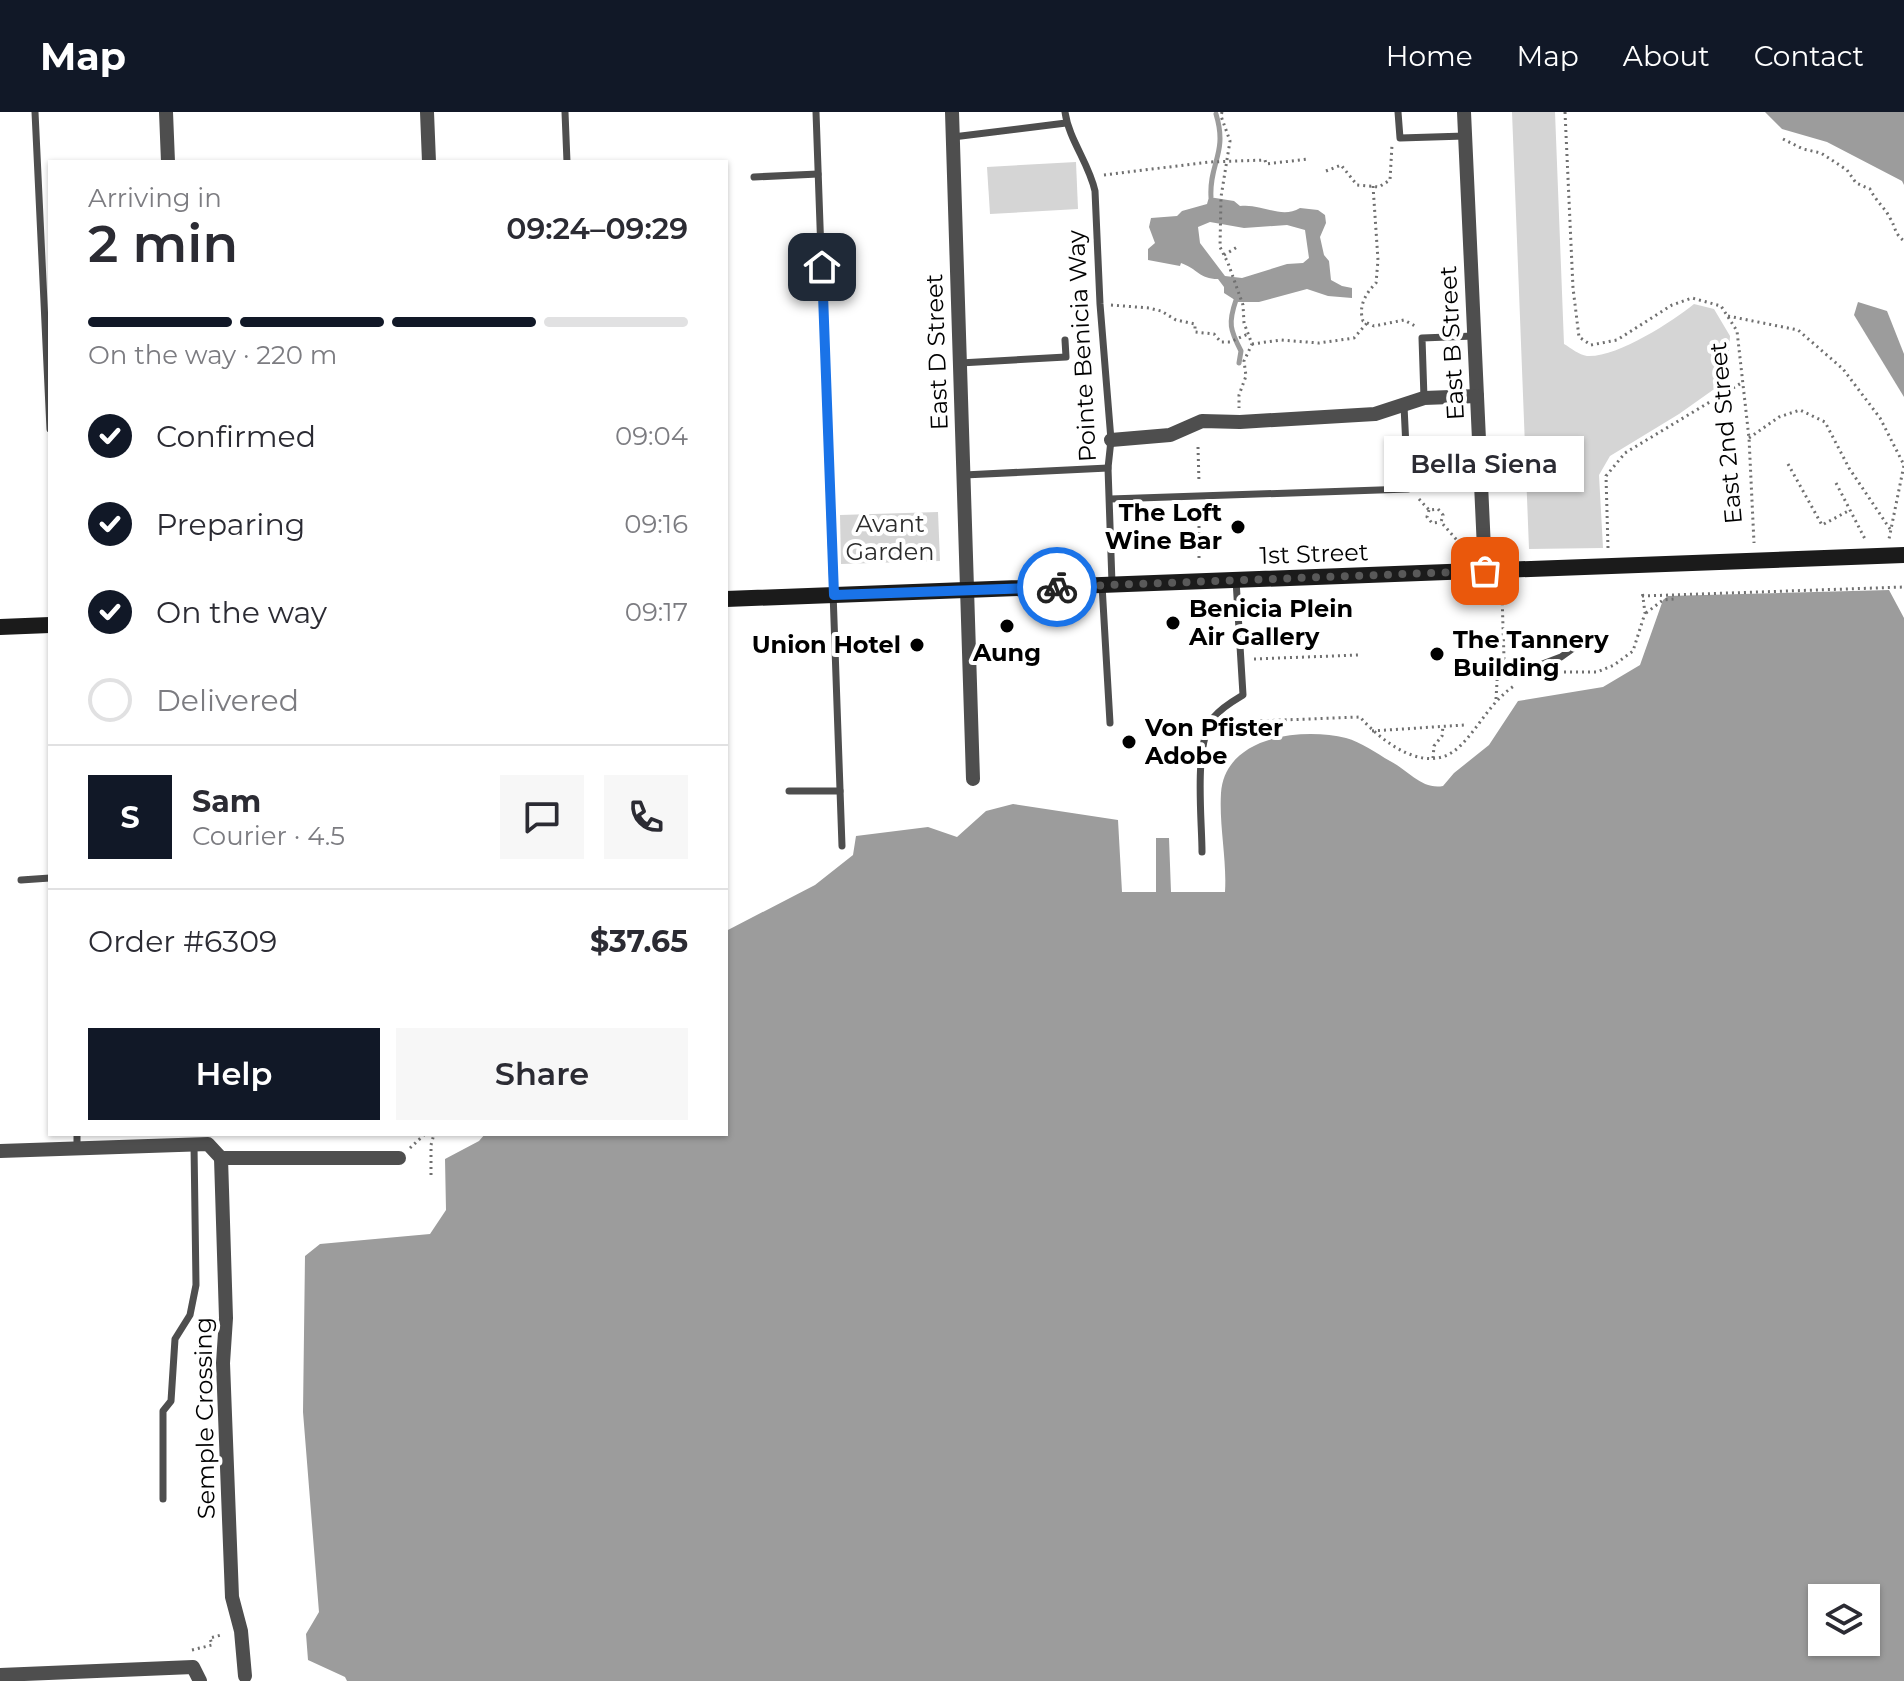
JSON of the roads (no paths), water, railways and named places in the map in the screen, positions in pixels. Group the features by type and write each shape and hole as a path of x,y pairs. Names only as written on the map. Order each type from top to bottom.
{"main road":[{"name":"1st Street","path":"728,599 1898,555"},
{"path":"0,627 48,625"}],"street":[{"path":"166,112 168,160"},
{"path":"427,112 429,160"},
{"name":"East D Street","path":"952,112 973,779"},
{"name":"East B Street","path":"1464,112 1485,571"},
{"path":"1111,440 1170,435 1202,421 1240,422 1375,414 1424,398 1477,396"},
{"path":"0,1151 77,1141 202,1141 221,1158 399,1158"},
{"name":"Semple Crossing","path":"221,1158 226,1318 223,1363 232,1597 241,1631 245,1676"},
{"path":"0,1675 193,1667 200,1681"}],"lane":[{"path":"35,112 48,387"},
{"path":"565,112 567,160"},
{"path":"816,112 842,846"},
{"name":"Pointe Benicia Way","path":"1065,112 1066,123 1092,177 1111,440 1107,585 1110,723"},
{"path":"1398,112 1400,138 1465,136"},
{"path":"951,137 1066,123"},
{"path":"754,177 818,174"},
{"path":"1424,398 1422,338 1474,336"},
{"path":"960,363 1066,357 1065,340"},
{"path":"1110,499 1408,489 1404,406"},
{"path":"964,475 1108,468"},
{"path":"1202,852 1202,761 1206,733 1212,719 1223,707 1243,695 1236,580"},
{"path":"1520,677 1561,657 1582,642"},
{"path":"789,791 840,791"},
{"path":"21,880 48,878"},
{"path":"163,1499 163,1411 171,1401 175,1339 190,1315 196,1285 202,1141"}],"waterway":[{"path":"1211,197 1220,139 1216,114"},
{"path":"1236,300 1231,326 1241,351 1239,363"}],"place":[{"name":"The Loft Wine Bar","path":"1238,527"},
{"name":"Bella Siena","path":"1485,571"},
{"name":"Benicia Plein Air Gallery","path":"1173,623"},
{"name":"Aung","path":"1007,626"},
{"name":"Union Hotel","path":"917,645"},
{"name":"The Tannery Building","path":"1437,654"},
{"name":"Von Pfister Adobe","path":"1129,742"}],"park label":[{"name":"Avant Garden","path":"890,538"}]}
